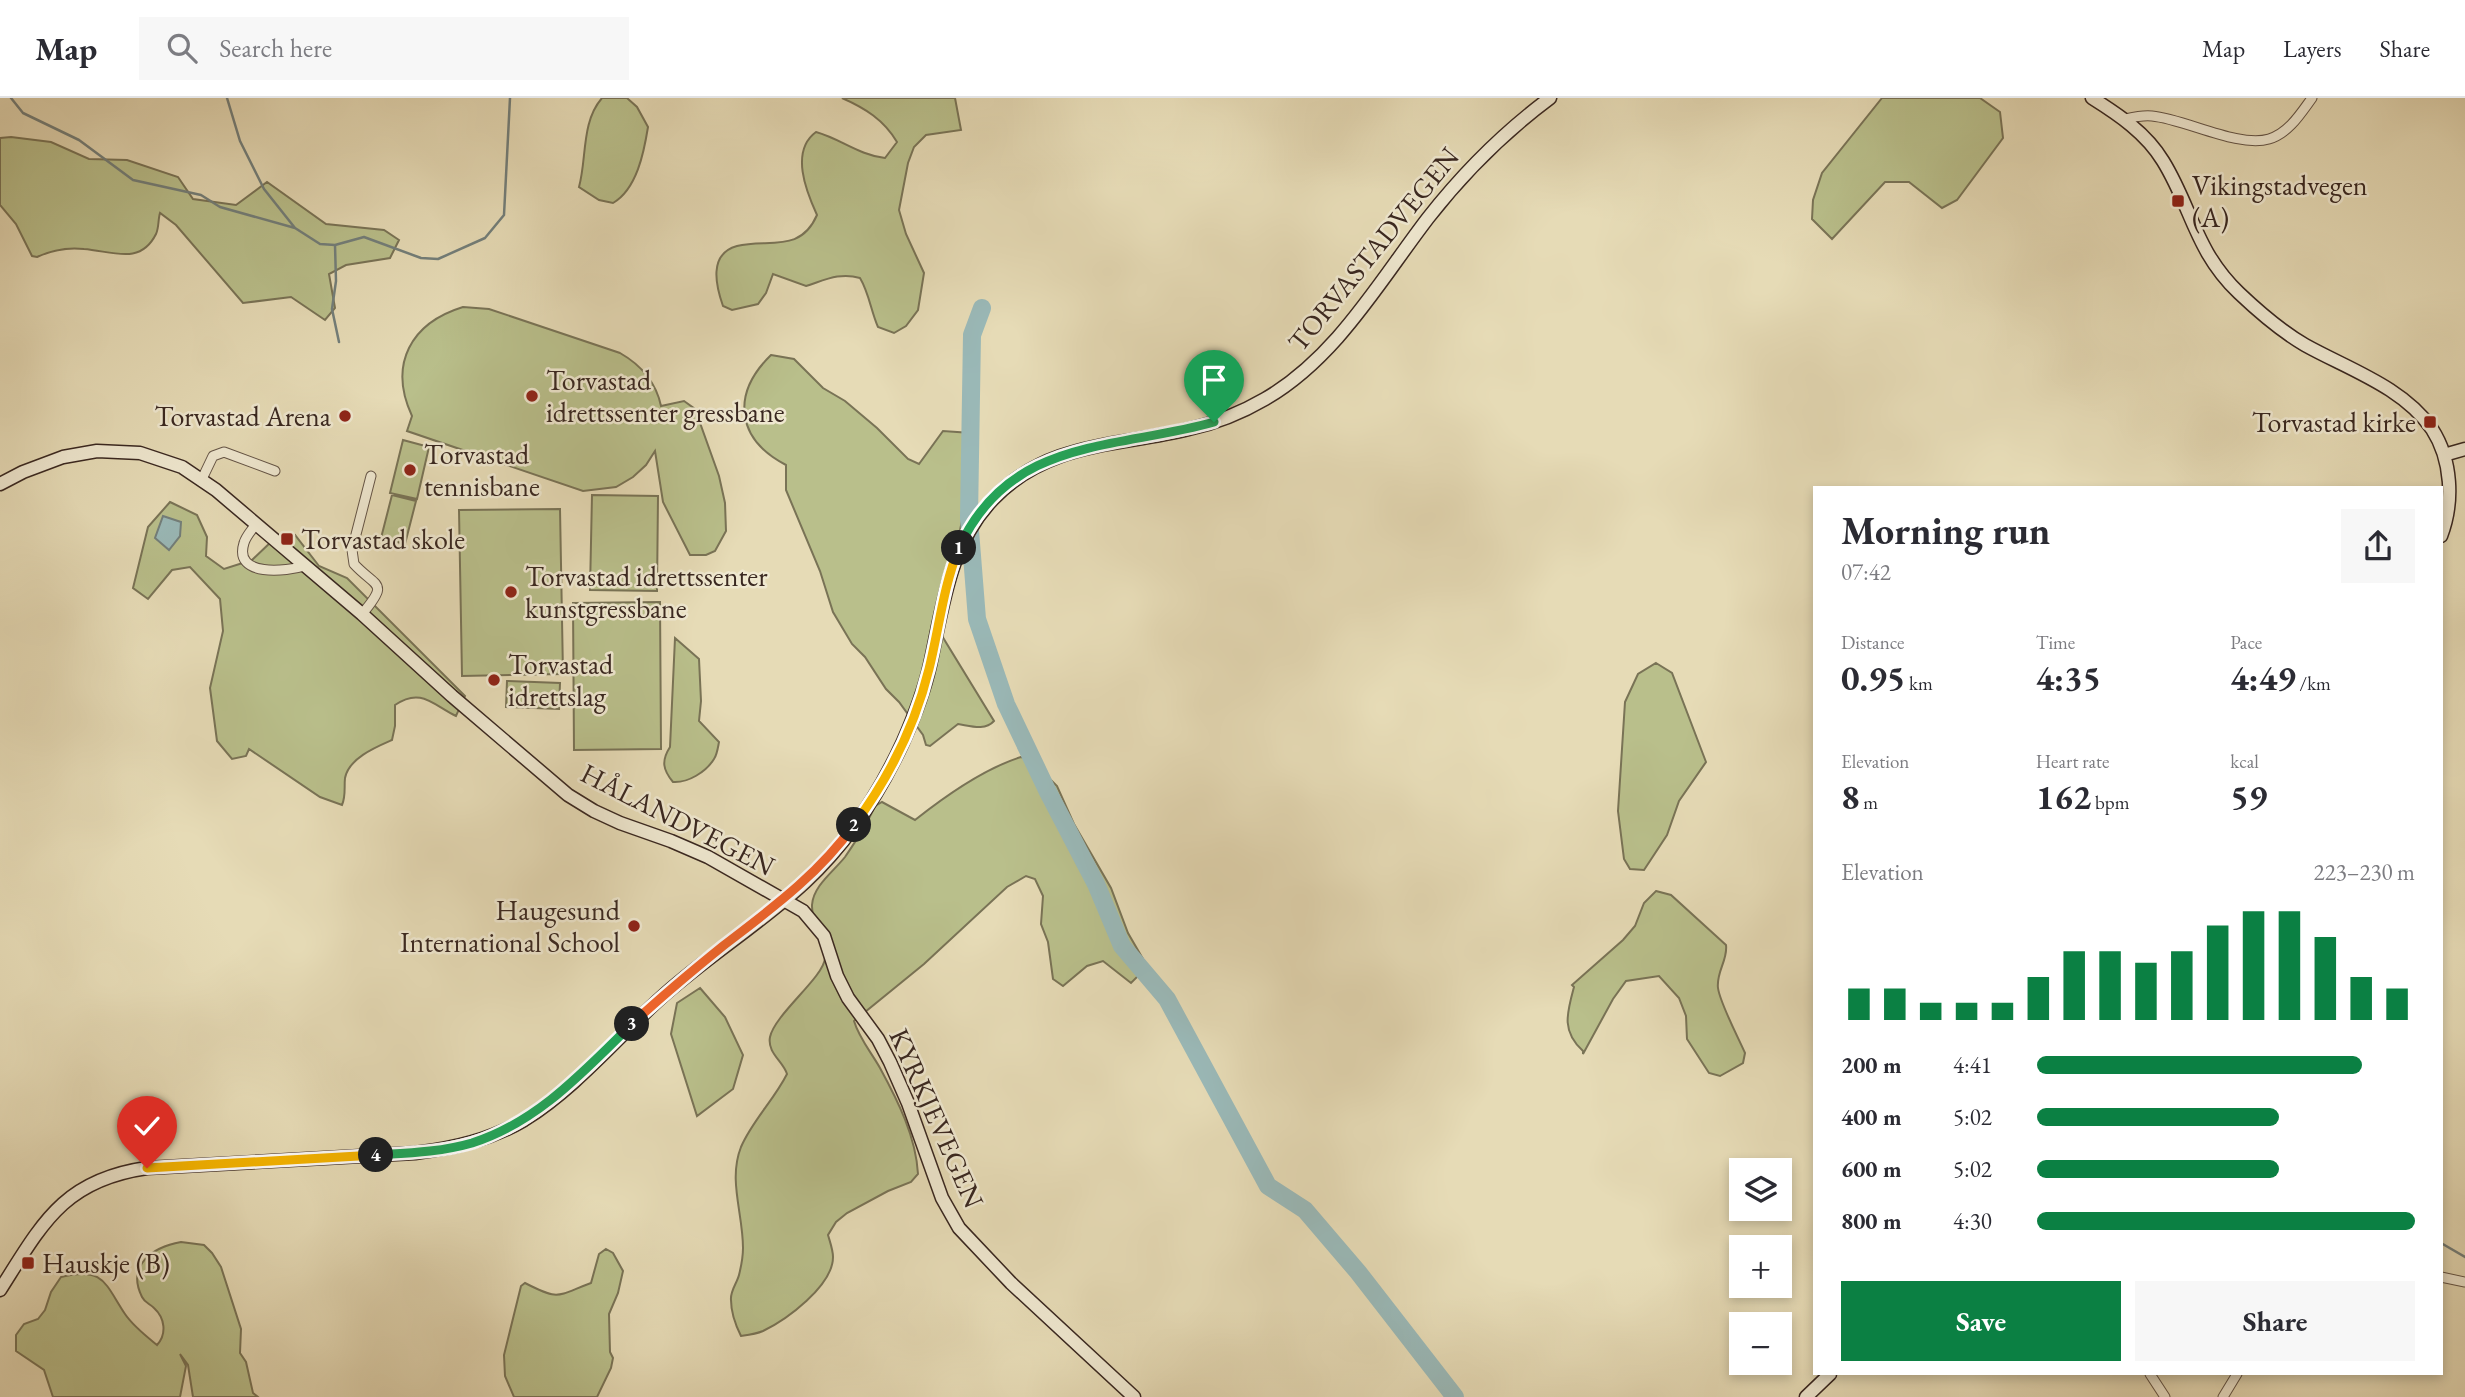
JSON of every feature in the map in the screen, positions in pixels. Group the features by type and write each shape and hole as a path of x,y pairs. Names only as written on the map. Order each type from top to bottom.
{"main road":[{"name":"TORVASTADVEGEN","path":"0,1290 49,1217 72,1194 105,1177 147,1168 415,1153 472,1143 510,1127 553,1099 667,993 813,874 847,835 889,770 911,725 956,557 971,527 995,497 1017,478 1059,455 1214,422 1241,412 1303,374 1334,342 1475,162 1510,129 1550,98"},
{"path":"2092,98 2141,133 2161,158 2174,179 2203,250 2226,280 2276,325 2302,343 2406,401 2424,418 2444,455 2448,474 2449,500 2443,527"},
{"path":"2444,455 2465,449"},
{"name":"HÅLANDVEGEN","path":"0,484 63,457 110,450 154,456 182,467 202,479 256,524 362,614 473,714 554,783 583,804 620,823 708,857 783,900"},
{"name":"KYRKJEVEGEN","path":"783,900 803,911 824,936 837,976 848,998 878,1039 890,1062 908,1103 942,1198 959,1228 993,1265 1134,1397"},
{"path":"1806,1397 1829,1375"}],"street":[{"path":"2124,119 2154,116 2241,139 2270,139 2294,123 2312,98"},
{"path":"202,479 213,456 224,452 275,471"},
{"path":"362,614 375,598 377,590 373,578 354,564 352,550 371,476"},
{"path":"256,524 243,545 243,556 249,564 262,570 305,566"},
{"path":"2443,1277 2465,1282"},
{"path":"2151,1375 2165,1397"},
{"path":"2223,1397 2236,1375"}],"green space":[{"path":"602,98 627,98 637,107 648,127 634,179 613,203 599,200 579,187 588,129 595,108"},
{"path":"842,98 955,98 961,130 926,135 914,147 908,163 899,210 906,234 924,273 918,310 906,326 894,333 878,327 866,290 860,278 853,276 839,276 806,286 773,274 766,293 758,304 732,310 723,306 718,289 718,263 728,250 749,244 792,240 810,227 817,215 805,183 802,160 808,140 816,132 867,154 885,158 897,142 873,116"},
{"path":"1882,98 1980,98 2000,112 2003,138 1957,200 1942,208 1909,182 1885,182 1832,239 1812,219 1813,200 1822,173"},
{"path":"0,138 51,142 89,159 127,160 178,177 193,199 236,205 267,182 326,224 384,230 399,240 390,258 346,265 329,274 335,308 325,320 291,297 243,303 176,225 160,213 156,234 149,244 134,253 115,254 71,248 32,256 16,224 0,205"},
{"path":"463,307 489,309 620,353 646,375 661,406 684,401 695,409 719,476 725,503 726,531 715,551 706,555 690,555 663,502 655,451 646,465 633,477 616,487 583,491 407,431 412,416 405,397 403,379 409,348 430,323"},
{"path":"771,355 794,359 823,388 845,401 908,459 919,464 943,431 971,433 966,461 966,488 969,487 939,631 994,721 990,724 978,727 958,724 930,746 926,745 923,735 886,689 865,657 852,644 833,612 820,571 786,490 786,465 757,442 745,415 749,385"},
{"name":"Torvastad tennisbane","path":"403,440 429,447 417,499 390,493"},
{"path":"392,495 416,501 405,544 381,538"},
{"path":"592,495 658,496 657,591 590,590"},
{"path":"170,502 197,515 207,537 206,556 224,569 252,560 272,541 295,535 319,566 347,578 465,696 456,716 420,698 404,700 395,705 392,740 364,754 352,765 345,778 342,805 320,797 249,749 246,756 232,759 217,741 210,688 223,631 220,599 190,567 172,570 148,599 133,588 148,527"},
{"name":"Torvastad idrettssenter kunstgressbane","path":"560,509 563,674 462,676 459,510"},
{"path":"660,602 661,749 574,750 573,603"},
{"path":"675,638 699,659 699,721 719,742 715,757 706,768 696,776 679,782 673,782 665,769 664,761 670,747"},
{"path":"1656,663 1672,673 1706,762 1679,801 1667,835 1644,870 1630,869 1624,859 1618,811 1625,702 1638,674"},
{"path":"507,681 560,683 559,709 506,707"},
{"path":"1021,757 1031,760 1057,786 1074,824 1111,888 1128,933 1146,968 1131,983 1103,961 1087,966 1063,986 1053,979 1048,942 1041,924 1043,896 1035,879 1026,876 1007,887 924,964 854,1021 905,1119 914,1146 918,1174 911,1182 888,1191 836,1222 828,1235 833,1254 831,1268 817,1290 807,1301 773,1326 741,1336 731,1300 743,1251 736,1184 737,1159 746,1137 787,1074 771,1048 770,1037 774,1028 823,966 825,952 812,912 816,891 845,857 875,806 882,802 915,820 966,784"},
{"path":"1656,891 1671,895 1726,945 1719,977 1719,994 1745,1053 1743,1063 1720,1076 1709,1073 1687,1039 1686,1016 1679,998 1659,976 1626,981 1583,1054 1571,1036 1568,1013 1574,987 1572,985 1623,940 1635,926 1644,903"},
{"path":"700,988 725,1017 743,1055 733,1089 697,1116 671,1034 677,1003"},
{"path":"181,1242 204,1245 221,1267 241,1329 240,1353 246,1362 253,1393 258,1397 193,1397 188,1365 180,1354 186,1366 180,1397 53,1397 44,1370 16,1351 16,1335 24,1324 38,1319 45,1310 51,1292 61,1277 86,1274 102,1280 132,1323 157,1345 162,1336 162,1321 158,1312 144,1301 137,1276 145,1259 152,1253"},
{"path":"606,1249 613,1253 623,1271 609,1314 610,1352 613,1358 611,1368 597,1397 514,1397 505,1376 504,1355 521,1286 525,1283 558,1295 591,1283 599,1254"}],"water":[{"path":"163,516 181,522 180,536 169,550 155,538"}],"waterway":[{"path":"11,98 23,113 79,140 133,180 201,195 220,207 295,228 320,244 335,245 364,237 421,258 438,259 485,238 504,215 510,98"},
{"path":"227,98 240,141 264,189 295,228"},
{"path":"335,245 336,281 332,309 339,342"},
{"path":"982,308 972,335 969,518 977,619 1006,704 1096,884 1122,946 1167,999 1268,1186 1305,1210 1358,1272 1455,1397"},
{"path":"2443,1244 2465,1257"}],"place":[{"name":"Vikingstadvegen (A)","path":"2178,201"},
{"name":"Torvastad idrettssenter gressbane","path":"532,396"},
{"name":"Torvastad Arena","path":"345,416"},
{"name":"Torvastad kirke","path":"2430,422"},
{"name":"Torvastad tennisbane","path":"410,470"},
{"name":"Torvastad skole","path":"287,539"},
{"name":"Torvastad idrettssenter kunstgressbane","path":"511,592"},
{"name":"Torvastad idrettslag","path":"494,680"},
{"name":"Haugesund International School","path":"634,926"},
{"name":"Hauskje (B)","path":"28,1263"}],"route":[{"path":"147,1168 415,1153 444,1149 494,1135 544,1106 684,978 802,885 827,859 866,810 911,725 928,671 946,588 961,544 977,518 995,497 1017,478 1059,455 1214,422"}]}
